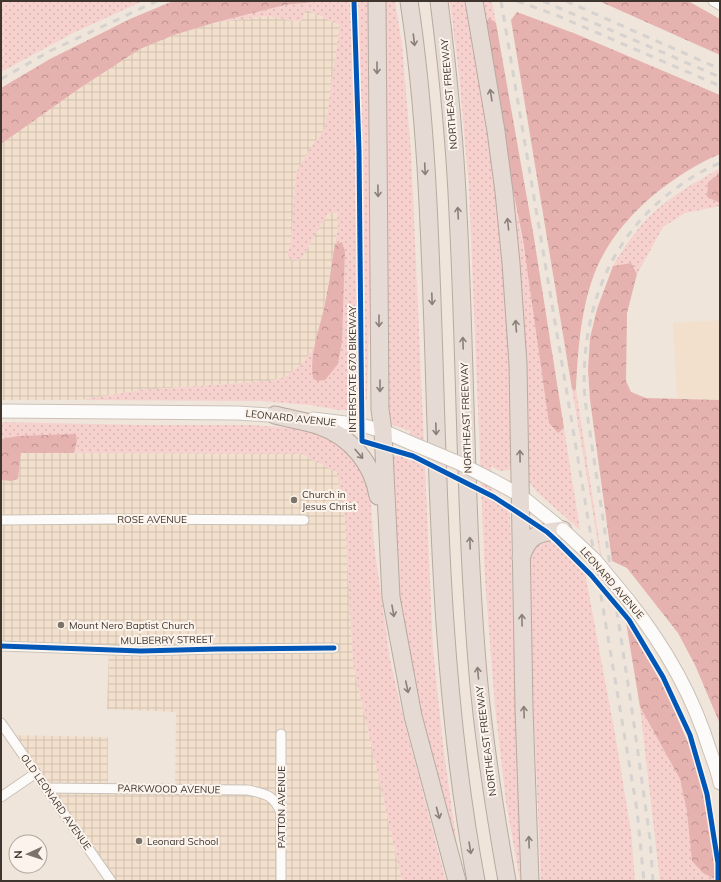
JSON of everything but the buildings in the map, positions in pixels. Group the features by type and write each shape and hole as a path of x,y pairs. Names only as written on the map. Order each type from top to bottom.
{"highway":[{"path":"377,1 380,409 391,597 413,716 457,881"},
{"path":"409,1 418,79 431,268 444,616 457,759 476,881"},
{"name":"NORTHEAST FREEWAY","path":"440,1 448,68 458,212 471,582 478,676 494,807 506,881"},
{"path":"474,1 496,130 504,192 511,263 518,364 524,708 530,881"},
{"path":"275,415 320,426 332,431 343,438 361,455 368,465 376,484 389,573"},
{"path":"521,558 528,541 535,536 543,533 563,530"}],"main road":[{"name":"LEONARD AVENUE","path":"1,412 238,412 275,415 361,425 382,431 460,463 520,495 563,530 595,560 647,623 686,690 706,737 720,783"}],"street":[{"path":"713,1 720,5"},
{"name":"ROSE AVENUE","path":"1,520 304,520"},
{"name":"MULBERRY STREET","path":"1,646 141,651 334,648"},
{"name":"OLD LEONARD AVENUE","path":"1,723 111,881"},
{"name":"PATTON AVENUE","path":"281,734 281,881"},
{"path":"1,797 36,773"},
{"name":"PARKWOOD AVENUE","path":"46,788 248,790 263,793 272,797 278,804 281,813"}],"shaded area":[{"path":"1,1 143,1 75,32 1,72"},
{"path":"324,1 355,1 358,407 347,410 339,410 310,405 262,401 81,400 141,390 270,381 285,377 304,362 315,346 311,368 338,364 342,342 345,251 342,242 335,244 338,226 337,213 328,213 301,259 291,260 287,254 291,244 296,173 311,147 325,129 340,25 306,9 301,22 267,16 217,22 285,5"},
{"path":"358,1 368,1 370,289 367,399 363,403"},
{"path":"380,1 395,1 402,45 411,152 433,649 443,745 458,853 454,853 415,689 405,634 397,568 390,458 398,455 411,461 410,431 390,424 386,419"},
{"path":"450,1 467,1 495,167 510,352 514,460 509,470 500,471 491,466 493,499 507,506 510,514 515,678 521,755 525,881 520,881 506,802 495,706 485,580 469,188 459,74"},
{"path":"480,1 492,1 496,23 489,19 485,24"},
{"path":"305,9 340,25 325,129 311,147 296,173 291,244 288,254 298,260 301,259 328,213 337,213 338,226 324,307 315,346 304,362 285,377 269,381 141,390 81,400 1,400 1,144 80,88 140,49 174,35 217,22 267,16 301,22"},
{"path":"720,169 720,173 708,182 707,196 720,203 720,206 685,213 663,227 637,274 631,263 613,266 633,236 653,213 673,197"},
{"path":"509,170 558,433 564,428 580,530 537,492 529,482 526,468"},
{"path":"720,320 720,400 677,399 673,323"},
{"path":"572,389 576,389 612,625"},
{"path":"1,422 140,425 251,425 304,429 324,433 348,451 365,477 370,493 374,545 390,659 402,713 446,881 402,881 353,664 345,518 337,472 302,454 74,453 77,441 1,440"},
{"path":"21,453 302,454 337,472 345,518 353,664 402,881 109,881 7,735 108,737 108,790 175,791 176,712 107,709 109,650 1,648 1,611 4,611 1,606 1,480 11,481 18,478"},
{"path":"545,541 557,543 585,573 615,734 631,832 635,881 541,881 532,670 530,557 535,545"},
{"path":"640,707 680,779 703,873 715,879 715,881 660,881"}],"green space":[{"path":"173,1 324,1 285,5 217,22 174,35 140,49 80,88 1,144 1,88 50,59 130,19"},
{"path":"599,1 688,1 720,19 720,55"},
{"path":"517,12 576,34 720,95 720,154 683,173 648,200 619,231 597,267 587,296 581,327 576,389 572,389 511,20"},
{"path":"489,18 496,23 534,238 564,428 558,433 549,423 523,240 509,170 485,24"},
{"path":"720,173 720,203 707,197 708,182"},
{"path":"342,242 345,251 342,342 338,364 325,380 317,381 313,378 313,352 326,300 335,244"},
{"path":"631,263 637,274 627,313 626,381 631,392 646,398 720,400 720,724 695,665 678,633 627,568 612,561 590,400 588,370 590,338 597,309 613,266"},
{"path":"76,434 77,441 74,453 21,453 18,479 11,481 1,480 2,439 18,436"},
{"path":"626,622 665,689 692,752 703,793 712,842 715,879 703,873 692,861 687,811 680,779 640,707"}],"railway":[{"path":"1,79 50,51 157,1"},
{"path":"501,1 637,810 644,881"},
{"path":"517,1 556,15 720,86"},
{"path":"543,1 720,77"},
{"path":"566,1 720,69"},
{"path":"653,881 650,839 633,717 585,400 584,369 587,339 593,310 602,282 615,256 631,231 651,209 675,189 697,174 720,163"}],"cycle path":[{"name":"INTERSTATE 670 BIKEWAY","path":"354,1 359,151 362,441 413,456 494,497 547,532 591,575 629,620 663,677 690,735 707,794 718,863 718,881"},
{"path":"1,646 141,651 334,648"}],"place":[{"name":"Church in Jesus Christ","path":"294,500"},
{"name":"Mount Nero Baptist Church","path":"61,625"},
{"name":"Leonard School","path":"139,841"}]}
